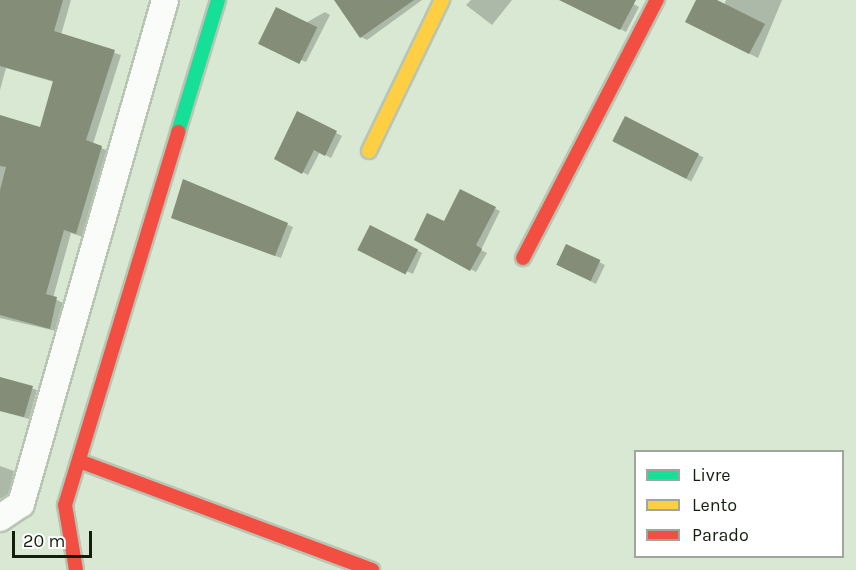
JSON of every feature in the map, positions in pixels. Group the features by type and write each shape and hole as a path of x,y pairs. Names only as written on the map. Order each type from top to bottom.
{"street":[{"path":"0,518 21,504 165,0"},
{"path":"76,570 65,506 218,0"},
{"path":"369,151 442,0"},
{"path":"523,258 657,0"},
{"path":"79,461 372,570"}],"building":[{"path":"0,0 63,0 54,31 115,50 86,140 102,146 76,234 64,230 46,294 57,297 50,329 0,315 0,190 6,167 0,166 0,115 40,127 53,81 0,66"},
{"path":"334,0 414,0 360,38"},
{"path":"559,0 636,0 620,30"},
{"path":"696,0 717,0 765,24 749,54 685,22"},
{"path":"276,7 317,27 299,64 258,44"},
{"path":"297,111 337,131 325,156 314,150 302,174 274,159"},
{"path":"625,116 699,154 686,179 612,141"},
{"path":"183,179 288,223 275,256 171,218"},
{"path":"460,189 496,207 476,245 482,249 470,271 414,240 427,213 444,221"},
{"path":"370,225 418,250 405,274 357,250"},
{"path":"566,244 600,260 591,281 556,265"},
{"path":"0,377 33,386 24,417 0,411"}],"traffic: fast":[{"path":"178,132 218,0"}],"traffic: slow":[{"path":"369,151 442,0"}],"traffic: jam":[{"path":"523,258 657,0"},
{"path":"76,570 65,505 178,132"},
{"path":"79,461 372,570"}]}
